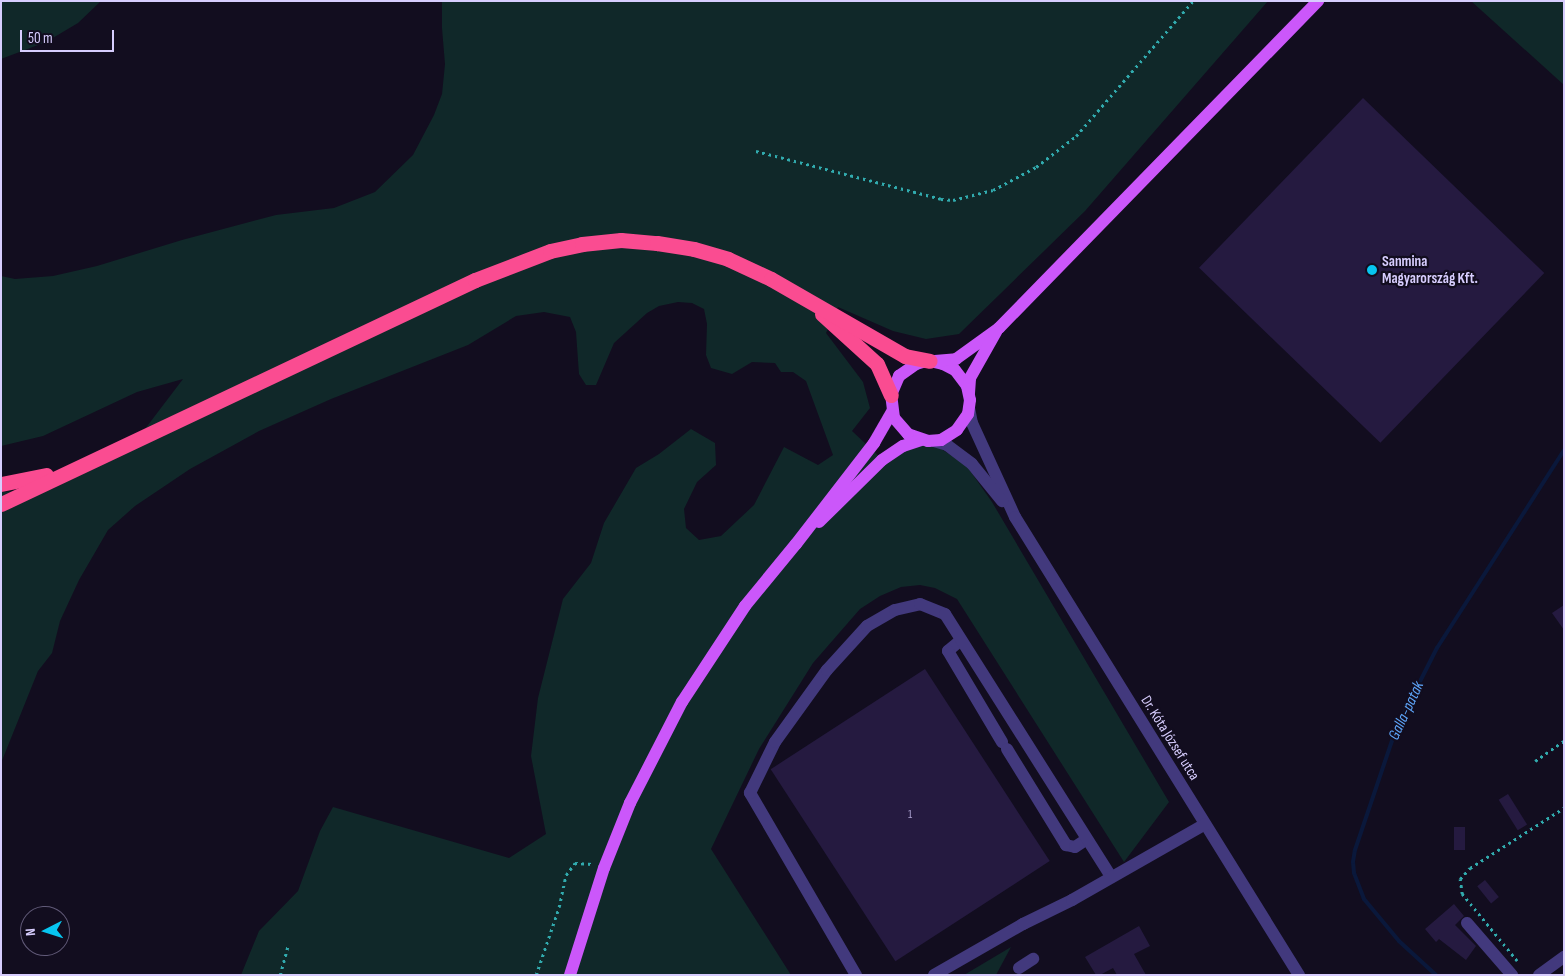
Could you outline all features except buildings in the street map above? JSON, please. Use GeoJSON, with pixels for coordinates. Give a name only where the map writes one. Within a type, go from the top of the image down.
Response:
{"type":"FeatureCollection","features":[{"type":"Feature","properties":{"kind":"highway"},"geometry":{"type":"LineString","coordinates":[[1,504],[475,280],[550,251],[582,244],[621,240],[657,243],[694,249],[737,263],[771,279],[814,306],[905,356],[930,362]]}},
{"type":"Feature","properties":{"kind":"highway"},"geometry":{"type":"LineString","coordinates":[[814,306],[877,364],[891,395]]}},
{"type":"Feature","properties":{"kind":"highway"},"geometry":{"type":"LineString","coordinates":[[1,484],[31,479],[82,465]]}},
{"type":"Feature","properties":{"kind":"main road"},"geometry":{"type":"LineString","coordinates":[[920,440],[903,430],[892,412],[891,395],[896,382],[904,371],[916,364],[956,359],[998,328],[1318,1]]}},
{"type":"Feature","properties":{"kind":"main road"},"geometry":{"type":"LineString","coordinates":[[796,544],[882,460],[903,446],[920,440],[934,441],[947,437],[957,430],[965,420],[969,408],[970,378],[998,328]]}},
{"type":"Feature","properties":{"kind":"main road"},"geometry":{"type":"LineString","coordinates":[[930,362],[943,364],[955,370],[964,380],[969,393]]}},
{"type":"Feature","properties":{"kind":"main road"},"geometry":{"type":"LineString","coordinates":[[570,975],[604,868],[630,804],[682,702],[745,606],[796,544],[874,443],[892,412]]}},
{"type":"Feature","properties":{"kind":"street"},"geometry":{"type":"LineString","coordinates":[[969,408],[972,424],[1015,517]]}},
{"type":"Feature","properties":{"kind":"street"},"geometry":{"type":"LineString","coordinates":[[934,441],[947,445],[972,464],[1015,517]]}},
{"type":"Feature","properties":{"kind":"street","name":"Dr. Kóta József utca"},"geometry":{"type":"LineString","coordinates":[[1015,517],[1299,975]]}},
{"type":"Feature","properties":{"kind":"street"},"geometry":{"type":"LineString","coordinates":[[856,975],[750,792],[775,742],[827,670],[867,626],[895,610],[920,604],[945,614],[1111,877]]}},
{"type":"Feature","properties":{"kind":"street"},"geometry":{"type":"LineString","coordinates":[[961,640],[948,651],[1050,820],[1066,845],[1075,847],[1087,839]]}},
{"type":"Feature","properties":{"kind":"street"},"geometry":{"type":"LineString","coordinates":[[1050,820],[1068,809]]}},
{"type":"Feature","properties":{"kind":"street"},"geometry":{"type":"LineString","coordinates":[[934,975],[1205,824]]}},
{"type":"Feature","properties":{"kind":"street"},"geometry":{"type":"LineString","coordinates":[[1467,923],[1512,975]]}},
{"type":"Feature","properties":{"kind":"street"},"geometry":{"type":"LineString","coordinates":[[1539,975],[1564,956]]}},
{"type":"Feature","properties":{"kind":"street"},"geometry":{"type":"LineString","coordinates":[[1019,968],[1033,959]]}},
{"type":"Feature","properties":{"kind":"path"},"geometry":{"type":"LineString","coordinates":[[756,151],[942,199],[953,200],[993,190],[1036,167],[1076,136],[1193,1]]}},
{"type":"Feature","properties":{"kind":"path"},"geometry":{"type":"LineString","coordinates":[[1535,760],[1564,741]]}},
{"type":"Feature","properties":{"kind":"path"},"geometry":{"type":"LineString","coordinates":[[1518,963],[1515,956],[1462,894],[1460,879],[1470,868],[1564,808]]}},
{"type":"Feature","properties":{"kind":"path"},"geometry":{"type":"LineString","coordinates":[[536,975],[559,907],[566,875],[575,863],[587,862],[604,868]]}},
{"type":"Feature","properties":{"kind":"path"},"geometry":{"type":"LineString","coordinates":[[280,975],[288,946]]}},
{"type":"Feature","properties":{"kind":"green space"},"geometry":{"type":"Polygon","coordinates":[[[1,1],[101,1],[78,23],[46,42],[1,59],[1,1]]]}},
{"type":"Feature","properties":{"kind":"green space"},"geometry":{"type":"Polygon","coordinates":[[[442,1],[1268,1],[1085,211],[959,334],[926,339],[893,331],[838,307],[826,333],[863,382],[870,408],[852,431],[882,459],[900,447],[935,445],[966,465],[992,502],[1169,802],[1124,862],[957,599],[935,588],[920,585],[901,587],[880,596],[860,609],[813,663],[759,749],[711,849],[791,975],[241,975],[259,931],[298,891],[320,831],[333,807],[509,858],[546,834],[531,756],[538,698],[563,599],[591,563],[604,523],[636,468],[659,454],[691,429],[715,443],[716,465],[697,482],[684,509],[686,528],[699,540],[721,536],[754,505],[784,447],[818,465],[833,455],[806,381],[793,372],[781,372],[775,363],[752,362],[732,374],[711,368],[706,355],[707,324],[704,309],[692,303],[678,302],[659,306],[647,313],[614,343],[596,385],[586,385],[579,374],[576,332],[570,317],[544,312],[516,316],[468,345],[331,399],[259,431],[190,469],[135,506],[108,530],[79,580],[60,621],[52,653],[38,671],[1,763],[1,492],[52,489],[129,450],[183,379],[137,392],[43,436],[1,446],[1,276],[15,279],[53,276],[97,266],[182,240],[276,215],[334,208],[375,192],[413,155],[434,115],[442,94],[445,64],[442,1]]]}},
{"type":"Feature","properties":{"kind":"green space"},"geometry":{"type":"Polygon","coordinates":[[[1471,1],[1564,1],[1564,85],[1471,1]]]}},
{"type":"Feature","properties":{"kind":"green space"},"geometry":{"type":"Polygon","coordinates":[[[1011,947],[996,975],[964,975],[1011,947]]]}},
{"type":"Feature","properties":{"kind":"waterway","name":"Galla-patak"},"geometry":{"type":"LineString","coordinates":[[1436,975],[1399,941],[1364,899],[1354,873],[1355,850],[1396,729],[1437,648],[1564,450]]}},
{"type":"Feature","properties":{"kind":"place","name":"Sanmina Magyarország Kft."},"geometry":{"type":"Point","coordinates":[1372,270]}}]}
